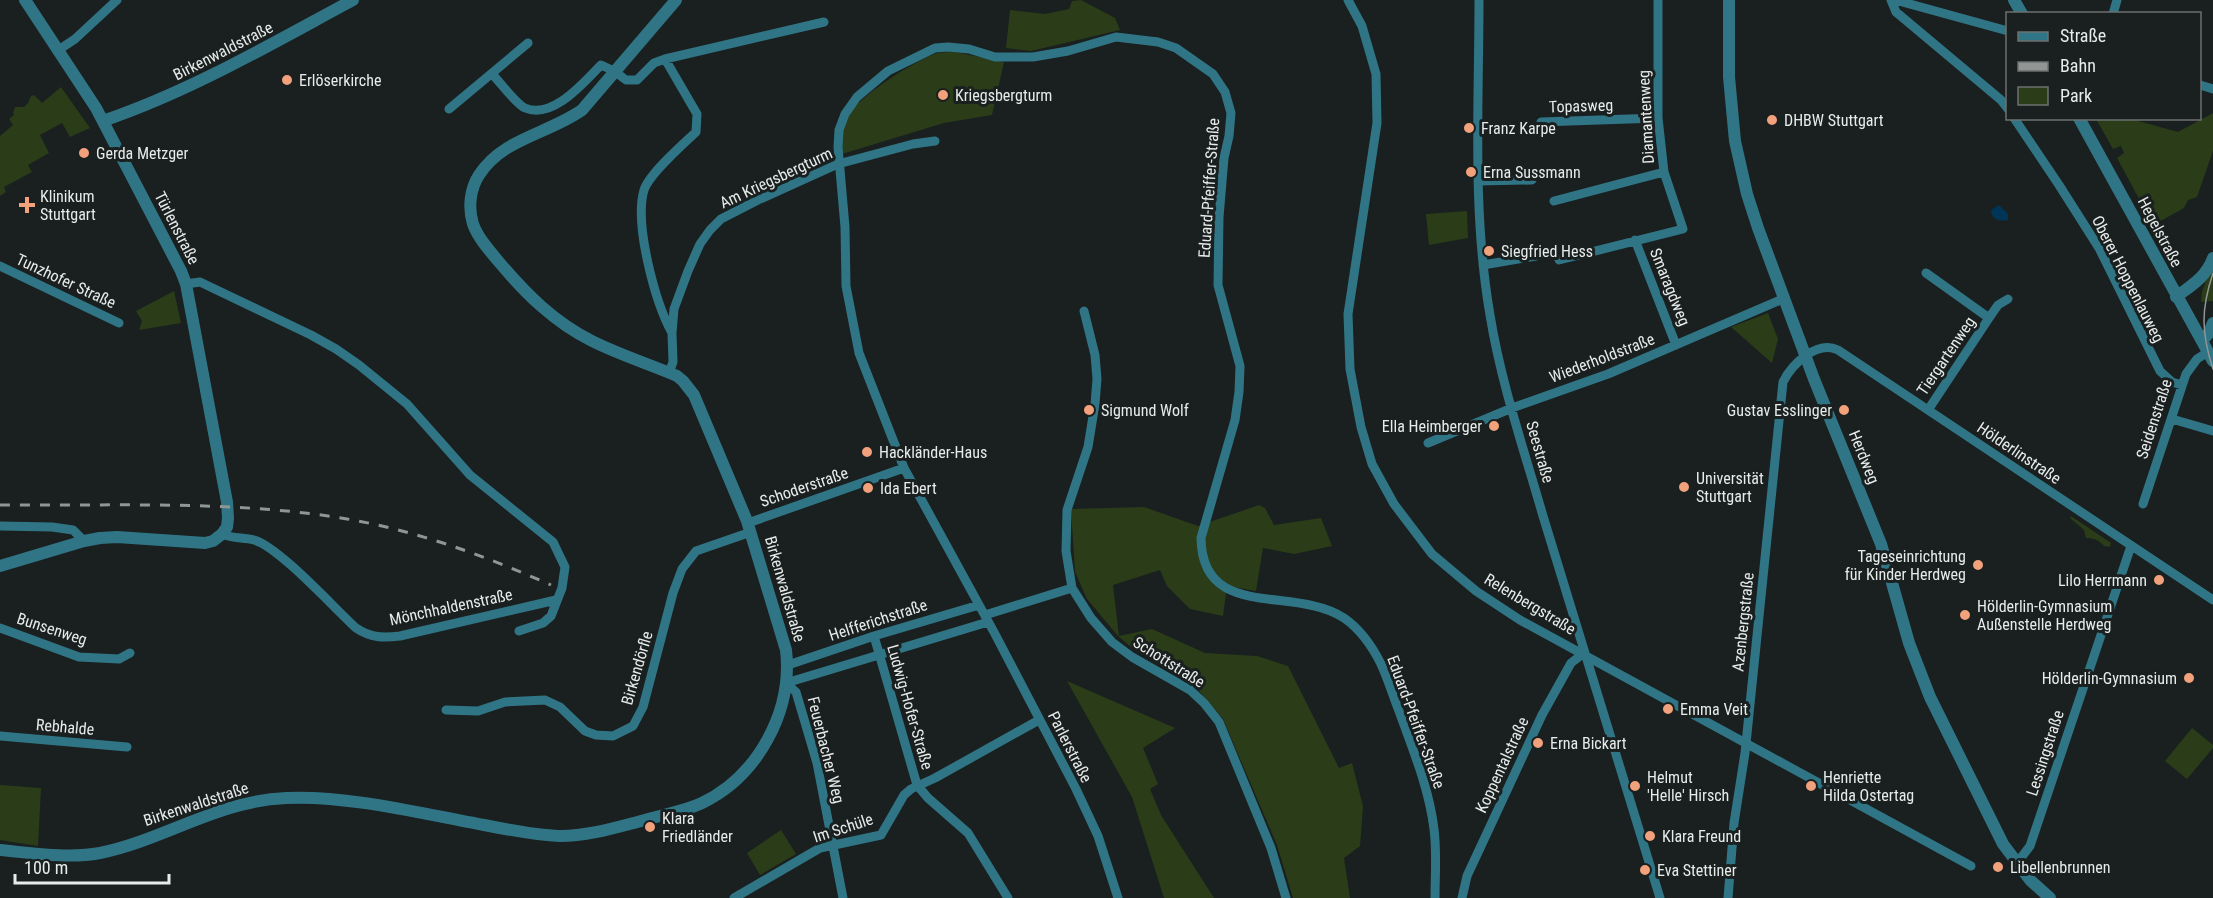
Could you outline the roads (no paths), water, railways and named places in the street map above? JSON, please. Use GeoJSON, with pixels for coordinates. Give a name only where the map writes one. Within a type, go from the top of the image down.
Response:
{"type":"FeatureCollection","features":[{"type":"Feature","properties":{"kind":"street","name":"Türlenstraße"},"geometry":{"type":"LineString","coordinates":[[25,0],[103,121],[181,271],[186,285],[227,502],[228,518],[222,534]]}},
{"type":"Feature","properties":{"kind":"street"},"geometry":{"type":"LineString","coordinates":[[57,51],[75,39],[117,0]]}},
{"type":"Feature","properties":{"kind":"street","name":"Birkenwaldstraße"},"geometry":{"type":"LineString","coordinates":[[103,121],[142,108],[212,76],[353,0]]}},
{"type":"Feature","properties":{"kind":"street","name":"Birkenwaldstraße"},"geometry":{"type":"LineString","coordinates":[[0,850],[81,855],[98,853],[117,849],[201,816],[244,803],[287,798],[339,801],[535,833],[567,836],[599,832],[700,804],[720,793],[750,765],[762,750],[778,715],[786,683],[788,665],[786,650],[749,527],[694,395],[683,381],[669,373],[592,341],[548,312],[526,293],[484,244],[473,223],[470,197],[478,176],[496,156],[519,141],[573,117],[582,110],[676,0]]}},
{"type":"Feature","properties":{"kind":"street","name":"Relenbergstraße"},"geometry":{"type":"LineString","coordinates":[[1348,0],[1362,26],[1376,74],[1377,123],[1348,314],[1350,369],[1360,427],[1372,464],[1394,504],[1432,554],[1476,591],[1512,614],[1971,866]]}},
{"type":"Feature","properties":{"kind":"street","name":"Seestraße"},"geometry":{"type":"LineString","coordinates":[[1479,0],[1478,181],[1483,265],[1490,315],[1512,408],[1584,653],[1660,898]]}},
{"type":"Feature","properties":{"kind":"street","name":"Diamantenweg"},"geometry":{"type":"LineString","coordinates":[[1658,0],[1658,118],[1664,172],[1683,229]]}},
{"type":"Feature","properties":{"kind":"street","name":"Herdweg"},"geometry":{"type":"LineString","coordinates":[[1729,0],[1729,71],[1735,141],[1747,194],[1806,357],[1881,544],[1909,642],[1930,697],[2003,844],[2030,880],[2050,898]]}},
{"type":"Feature","properties":{"kind":"street"},"geometry":{"type":"LineString","coordinates":[[2006,31],[1893,0],[1896,12],[2001,100],[2006,108]]}},
{"type":"Feature","properties":{"kind":"street"},"geometry":{"type":"LineString","coordinates":[[492,74],[524,107],[542,110],[570,96],[602,65],[626,80],[637,80],[654,63],[665,59],[824,22]]}},
{"type":"Feature","properties":{"kind":"street","name":"Eduard-Pfeiffer-Straße"},"geometry":{"type":"LineString","coordinates":[[986,619],[904,468],[859,353],[846,286],[845,227],[838,164],[839,130],[845,114],[857,97],[888,71],[935,48],[969,49],[995,57],[1033,57],[1068,51],[1116,37],[1158,42],[1176,48],[1213,74],[1225,92],[1231,113],[1219,217],[1218,285],[1240,366],[1235,420],[1201,538],[1201,554],[1213,579],[1229,591],[1321,607],[1344,618],[1364,636],[1381,664],[1428,796],[1434,831],[1435,898]]}},
{"type":"Feature","properties":{"kind":"street"},"geometry":{"type":"LineString","coordinates":[[449,109],[528,43]]}},
{"type":"Feature","properties":{"kind":"street"},"geometry":{"type":"LineString","coordinates":[[665,59],[697,114],[696,132],[662,166],[645,189],[641,217],[648,260],[662,314],[672,333]]}},
{"type":"Feature","properties":{"kind":"street","name":"Topasweg"},"geometry":{"type":"LineString","coordinates":[[1541,122],[1658,118]]}},
{"type":"Feature","properties":{"kind":"street","name":"Oberer Hoppenlauweg"},"geometry":{"type":"LineString","coordinates":[[2015,120],[2059,184],[2098,248],[2160,371],[2172,382],[2182,385]]}},
{"type":"Feature","properties":{"kind":"street","name":"Hegelstraße"},"geometry":{"type":"LineString","coordinates":[[2080,120],[2176,297],[2208,351]]}},
{"type":"Feature","properties":{"kind":"street","name":"Am Kriegsbergturm"},"geometry":{"type":"LineString","coordinates":[[669,373],[673,362],[674,309],[700,244],[721,219],[838,164],[913,144],[935,141]]}},
{"type":"Feature","properties":{"kind":"street"},"geometry":{"type":"LineString","coordinates":[[1554,201],[1664,172]]}},
{"type":"Feature","properties":{"kind":"street"},"geometry":{"type":"LineString","coordinates":[[1478,181],[1532,180]]}},
{"type":"Feature","properties":{"kind":"street","name":"Smaragdweg"},"geometry":{"type":"LineString","coordinates":[[1559,260],[1683,229]]}},
{"type":"Feature","properties":{"kind":"street","name":"Smaragdweg"},"geometry":{"type":"LineString","coordinates":[[1635,240],[1676,345]]}},
{"type":"Feature","properties":{"kind":"street"},"geometry":{"type":"LineString","coordinates":[[1483,265],[1536,256]]}},
{"type":"Feature","properties":{"kind":"street"},"geometry":{"type":"LineString","coordinates":[[2176,297],[2202,277],[2213,258]]}},
{"type":"Feature","properties":{"kind":"street","name":"Tunzhofer Straße"},"geometry":{"type":"LineString","coordinates":[[0,266],[120,323]]}},
{"type":"Feature","properties":{"kind":"street","name":"Tiergartenweg"},"geometry":{"type":"LineString","coordinates":[[1926,273],[1989,318]]}},
{"type":"Feature","properties":{"kind":"street"},"geometry":{"type":"LineString","coordinates":[[186,285],[200,282],[311,335],[343,354],[407,404],[470,475],[553,542],[565,567],[562,588],[551,616],[543,623],[519,631]]}},
{"type":"Feature","properties":{"kind":"street","name":"Wiederholdstraße"},"geometry":{"type":"LineString","coordinates":[[1428,443],[1512,408],[1608,374],[1785,298]]}},
{"type":"Feature","properties":{"kind":"street","name":"Tiergartenweg"},"geometry":{"type":"LineString","coordinates":[[1928,410],[1998,305],[2008,299]]}},
{"type":"Feature","properties":{"kind":"street","name":"Schottstraße"},"geometry":{"type":"LineString","coordinates":[[1084,311],[1095,355],[1097,379],[1088,447],[1067,510],[1066,551],[1072,588],[1091,618],[1112,642],[1132,657],[1190,690],[1219,722],[1271,848],[1286,898]]}},
{"type":"Feature","properties":{"kind":"street","name":"Seidenstraße"},"geometry":{"type":"LineString","coordinates":[[2143,504],[2182,385],[2197,359],[2208,351],[2209,333],[2213,323]]}},
{"type":"Feature","properties":{"kind":"street","name":"Hölderlinstraße"},"geometry":{"type":"LineString","coordinates":[[1806,357],[1820,347],[1835,348],[2213,600]]}},
{"type":"Feature","properties":{"kind":"street","name":"Azenbergstraße"},"geometry":{"type":"LineString","coordinates":[[1728,898],[1734,823],[1745,742],[1783,382],[1787,374],[1806,357]]}},
{"type":"Feature","properties":{"kind":"street"},"geometry":{"type":"LineString","coordinates":[[2172,418],[2213,431]]}},
{"type":"Feature","properties":{"kind":"street","name":"Schoderstraße"},"geometry":{"type":"LineString","coordinates":[[749,527],[904,468]]}},
{"type":"Feature","properties":{"kind":"street"},"geometry":{"type":"LineString","coordinates":[[0,526],[52,527],[73,530],[84,541]]}},
{"type":"Feature","properties":{"kind":"street","name":"Birkendörfle"},"geometry":{"type":"LineString","coordinates":[[446,710],[478,711],[505,702],[545,700],[560,707],[585,731],[596,735],[613,736],[633,726],[643,707],[673,593],[682,569],[696,550],[749,527]]}},
{"type":"Feature","properties":{"kind":"street","name":"Mönchhaldenstraße"},"geometry":{"type":"LineString","coordinates":[[0,566],[84,541],[117,537],[205,543],[213,542],[222,534],[232,538],[255,540],[275,551],[356,628],[372,637],[383,638],[556,600]]}},
{"type":"Feature","properties":{"kind":"street","name":"Lessingstraße"},"geometry":{"type":"LineString","coordinates":[[2017,863],[2030,846],[2131,546]]}},
{"type":"Feature","properties":{"kind":"street","name":"Helfferichstraße"},"geometry":{"type":"LineString","coordinates":[[786,683],[986,619],[1072,588]]}},
{"type":"Feature","properties":{"kind":"street","name":"Helfferichstraße"},"geometry":{"type":"LineString","coordinates":[[788,665],[874,636],[979,605]]}},
{"type":"Feature","properties":{"kind":"street","name":"Parlerstraße"},"geometry":{"type":"LineString","coordinates":[[986,619],[1098,836],[1118,898]]}},
{"type":"Feature","properties":{"kind":"street","name":"Bunsenweg"},"geometry":{"type":"LineString","coordinates":[[0,628],[79,657],[119,659],[130,653]]}},
{"type":"Feature","properties":{"kind":"street","name":"Ludwig-Hofer-Straße"},"geometry":{"type":"LineString","coordinates":[[874,636],[917,785],[928,798],[968,833],[1008,898]]}},
{"type":"Feature","properties":{"kind":"street","name":"Koppentalstraße"},"geometry":{"type":"LineString","coordinates":[[1462,898],[1467,876],[1542,715],[1570,663],[1584,653]]}},
{"type":"Feature","properties":{"kind":"street","name":"Feuerbacher Weg"},"geometry":{"type":"LineString","coordinates":[[786,683],[796,692],[817,763],[843,898]]}},
{"type":"Feature","properties":{"kind":"street","name":"Im Schüle"},"geometry":{"type":"LineString","coordinates":[[734,898],[820,848],[881,835],[904,795],[917,785],[935,778],[1039,720]]}},
{"type":"Feature","properties":{"kind":"street","name":"Rebhalde"},"geometry":{"type":"LineString","coordinates":[[0,736],[127,747]]}},
{"type":"Feature","properties":{"kind":"water"},"geometry":{"type":"Polygon","coordinates":[[[1999,205],[2008,214],[2008,220],[2002,221],[1992,216],[1991,210],[1999,205]]]}},
{"type":"Feature","properties":{"kind":"tram line"},"geometry":{"type":"LineString","coordinates":[[2213,273],[2206,298],[2204,321],[2206,343],[2213,369]]}},
{"type":"Feature","properties":{"kind":"railway"},"geometry":{"type":"LineString","coordinates":[[0,505],[218,506],[347,519],[400,530],[451,546],[551,585]]}},
{"type":"Feature","properties":{"kind":"place","name":"Erlöserkirche"},"geometry":{"type":"Point","coordinates":[287,80]}},
{"type":"Feature","properties":{"kind":"place","name":"Kriegsbergturm"},"geometry":{"type":"Point","coordinates":[943,95]}},
{"type":"Feature","properties":{"kind":"place","name":"DHBW Stuttgart"},"geometry":{"type":"Point","coordinates":[1772,120]}},
{"type":"Feature","properties":{"kind":"place","name":"Franz Karpe"},"geometry":{"type":"Point","coordinates":[1469,128]}},
{"type":"Feature","properties":{"kind":"place","name":"Gerda Metzger"},"geometry":{"type":"Point","coordinates":[84,153]}},
{"type":"Feature","properties":{"kind":"place","name":"Erna Sussmann"},"geometry":{"type":"Point","coordinates":[1471,172]}},
{"type":"Feature","properties":{"kind":"place","name":"Klinikum Stuttgart"},"geometry":{"type":"Point","coordinates":[27,205]}},
{"type":"Feature","properties":{"kind":"place","name":"Siegfried Hess"},"geometry":{"type":"Point","coordinates":[1489,251]}},
{"type":"Feature","properties":{"kind":"place","name":"Sigmund Wolf"},"geometry":{"type":"Point","coordinates":[1089,410]}},
{"type":"Feature","properties":{"kind":"place","name":"Gustav Esslinger"},"geometry":{"type":"Point","coordinates":[1844,410]}},
{"type":"Feature","properties":{"kind":"place","name":"Ella Heimberger"},"geometry":{"type":"Point","coordinates":[1494,426]}},
{"type":"Feature","properties":{"kind":"place","name":"Hackländer-Haus"},"geometry":{"type":"Point","coordinates":[867,452]}},
{"type":"Feature","properties":{"kind":"place","name":"Universität Stuttgart"},"geometry":{"type":"Point","coordinates":[1684,487]}},
{"type":"Feature","properties":{"kind":"place","name":"Ida Ebert"},"geometry":{"type":"Point","coordinates":[868,488]}},
{"type":"Feature","properties":{"kind":"place","name":"Tageseinrichtung für Kinder Herdweg"},"geometry":{"type":"Point","coordinates":[1978,565]}},
{"type":"Feature","properties":{"kind":"place","name":"Lilo Herrmann"},"geometry":{"type":"Point","coordinates":[2159,580]}},
{"type":"Feature","properties":{"kind":"place","name":"Hölderlin-Gymnasium Außenstelle Herdweg"},"geometry":{"type":"Point","coordinates":[1965,615]}},
{"type":"Feature","properties":{"kind":"place","name":"Hölderlin-Gymnasium"},"geometry":{"type":"Point","coordinates":[2189,678]}},
{"type":"Feature","properties":{"kind":"place","name":"Emma Veit"},"geometry":{"type":"Point","coordinates":[1668,709]}},
{"type":"Feature","properties":{"kind":"place","name":"Erna Bickart"},"geometry":{"type":"Point","coordinates":[1538,743]}},
{"type":"Feature","properties":{"kind":"place","name":"Helmut 'Helle' Hirsch"},"geometry":{"type":"Point","coordinates":[1635,786]}},
{"type":"Feature","properties":{"kind":"place","name":"Henriette Hilda Ostertag"},"geometry":{"type":"Point","coordinates":[1811,786]}},
{"type":"Feature","properties":{"kind":"place","name":"Klara Friedländer"},"geometry":{"type":"Point","coordinates":[650,827]}},
{"type":"Feature","properties":{"kind":"place","name":"Klara Freund"},"geometry":{"type":"Point","coordinates":[1650,836]}},
{"type":"Feature","properties":{"kind":"place","name":"Libellenbrunnen"},"geometry":{"type":"Point","coordinates":[1998,867]}},
{"type":"Feature","properties":{"kind":"place","name":"Eva Stettiner"},"geometry":{"type":"Point","coordinates":[1645,870]}}]}
